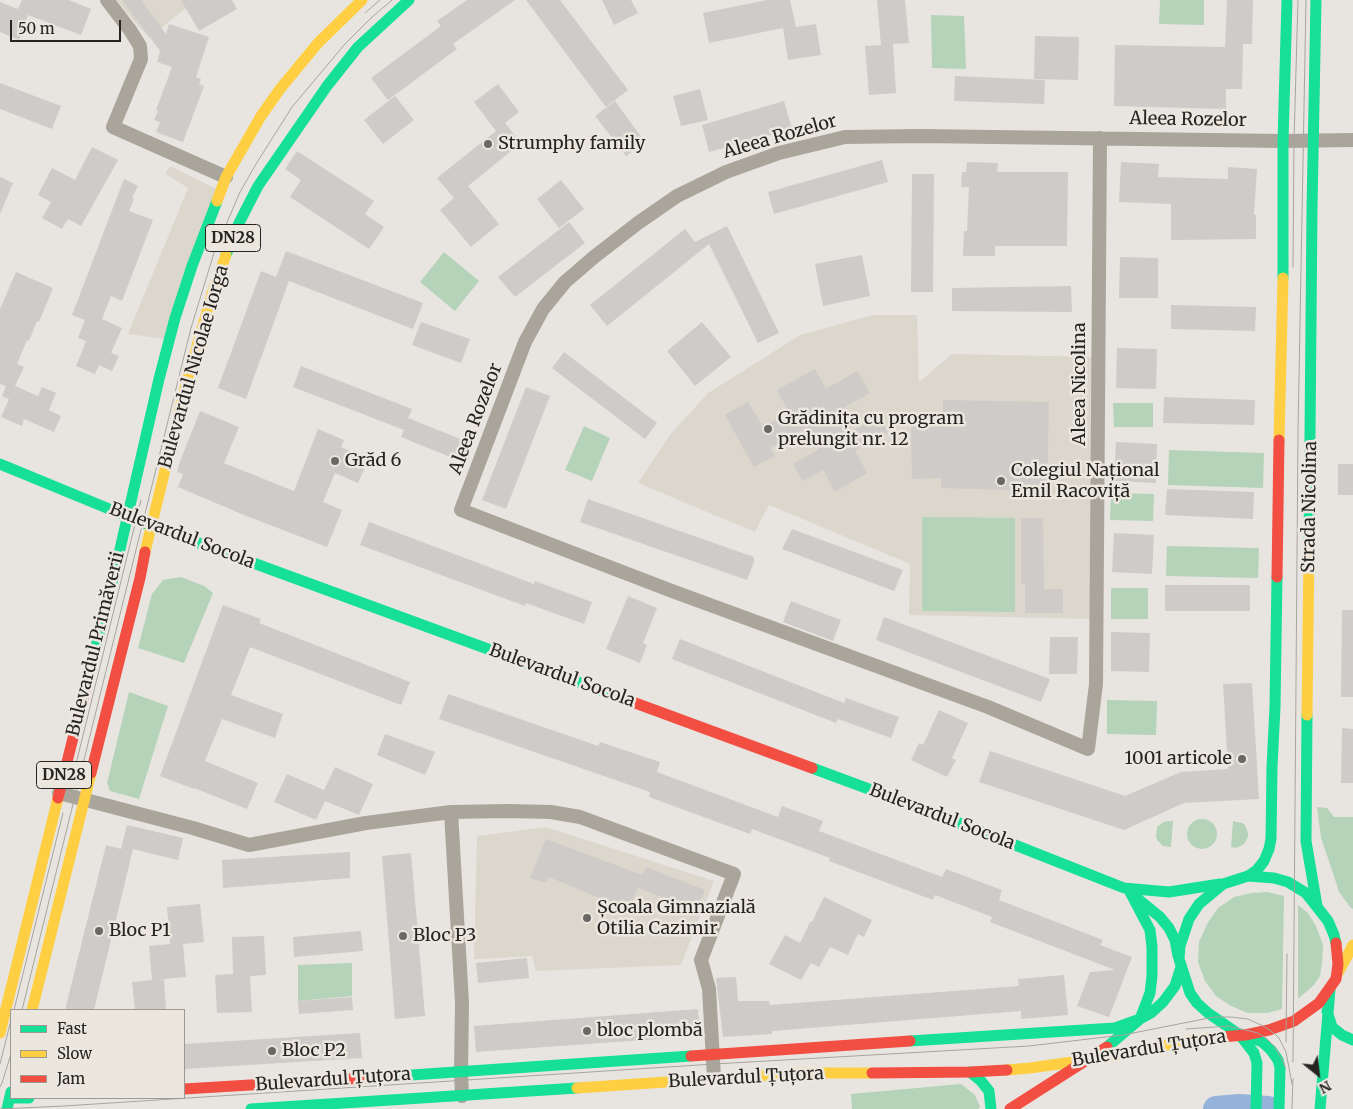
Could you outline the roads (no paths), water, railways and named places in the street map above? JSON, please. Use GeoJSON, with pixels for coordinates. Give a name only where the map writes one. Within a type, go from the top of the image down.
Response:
{"type":"FeatureCollection","features":[{"type":"Feature","properties":{"kind":"main road","name":"Bulevardul Nicolae Iorga"},"geometry":{"type":"LineString","coordinates":[[127,516],[174,318],[226,178],[260,116],[280,89],[318,43],[362,0]]}},
{"type":"Feature","properties":{"kind":"main road","name":"Bulevardul Nicolae Iorga"},"geometry":{"type":"LineString","coordinates":[[151,525],[198,340],[212,294],[239,223],[258,186],[327,86],[358,47],[409,0]]}},
{"type":"Feature","properties":{"kind":"main road","name":"Strada Nicolina"},"geometry":{"type":"LineString","coordinates":[[1248,876],[1257,870],[1264,861],[1270,839],[1275,707],[1283,141],[1287,0]]}},
{"type":"Feature","properties":{"kind":"main road","name":"Strada Nicolina"},"geometry":{"type":"LineString","coordinates":[[1316,0],[1312,208],[1306,841],[1317,906]]}},
{"type":"Feature","properties":{"kind":"main road","name":"Bulevardul Socola"},"geometry":{"type":"LineString","coordinates":[[0,464],[127,516],[939,815],[1127,890],[1160,917],[1170,928],[1175,940],[1180,963]]}},
{"type":"Feature","properties":{"kind":"main road","name":"Bulevardul Primăverii"},"geometry":{"type":"LineString","coordinates":[[0,1033],[127,516]]}},
{"type":"Feature","properties":{"kind":"main road","name":"Bulevardul Primăverii"},"geometry":{"type":"LineString","coordinates":[[32,1009],[116,666],[140,578],[151,525]]}},
{"type":"Feature","properties":{"kind":"main road"},"geometry":{"type":"LineString","coordinates":[[1010,1109],[1114,1042],[1140,1019],[1151,1013],[1175,986],[1180,963],[1180,946],[1189,919],[1199,904],[1223,884],[1248,876],[1274,878],[1288,882],[1306,893],[1328,921],[1334,934],[1338,964],[1327,1011],[1320,1109]]}},
{"type":"Feature","properties":{"kind":"main road","name":"Bulevardul Socola"},"geometry":{"type":"LineString","coordinates":[[1127,890],[1169,892],[1223,884]]}},
{"type":"Feature","properties":{"kind":"main road"},"geometry":{"type":"LineString","coordinates":[[1127,890],[1150,930],[1152,947],[1150,993],[1140,1019]]}},
{"type":"Feature","properties":{"kind":"main road"},"geometry":{"type":"LineString","coordinates":[[1242,1035],[1270,1030],[1294,1021],[1318,1003],[1333,984],[1353,945]]}},
{"type":"Feature","properties":{"kind":"main road"},"geometry":{"type":"LineString","coordinates":[[1180,963],[1190,993],[1197,1003],[1208,1013],[1242,1035],[1262,1042],[1278,1060],[1280,1068],[1279,1109]]}},
{"type":"Feature","properties":{"kind":"main road"},"geometry":{"type":"LineString","coordinates":[[1327,1011],[1332,1027],[1342,1035],[1353,1040]]}},
{"type":"Feature","properties":{"kind":"main road","name":"Bulevardul Țuțora"},"geometry":{"type":"LineString","coordinates":[[185,1090],[1115,1028],[1140,1019]]}},
{"type":"Feature","properties":{"kind":"main road"},"geometry":{"type":"LineString","coordinates":[[1242,1035],[1257,1063],[1256,1109]]}},
{"type":"Feature","properties":{"kind":"main road","name":"Bulevardul Țuțora"},"geometry":{"type":"LineString","coordinates":[[251,1109],[714,1078],[811,1074],[970,1072],[1030,1068],[1087,1060],[1188,1041],[1242,1035]]}},
{"type":"Feature","properties":{"kind":"main road"},"geometry":{"type":"LineString","coordinates":[[970,1072],[989,1091],[992,1109]]}},
{"type":"Feature","properties":{"kind":"street"},"geometry":{"type":"LineString","coordinates":[[107,0],[140,46],[140,59],[113,127],[226,178]]}},
{"type":"Feature","properties":{"kind":"street","name":"Aleea Rozelor"},"geometry":{"type":"LineString","coordinates":[[1088,749],[988,707],[672,591],[461,510],[525,342],[543,309],[565,282],[638,223],[677,196],[726,172],[779,153],[845,137],[1353,140]]}},
{"type":"Feature","properties":{"kind":"street","name":"Aleea Nicolina"},"geometry":{"type":"LineString","coordinates":[[1088,749],[1096,684],[1100,138]]}},
{"type":"Feature","properties":{"kind":"street"},"geometry":{"type":"LineString","coordinates":[[59,793],[193,828],[249,845],[366,823],[451,812],[551,812],[580,817],[734,874],[701,960],[709,989],[714,1078]]}},
{"type":"Feature","properties":{"kind":"street"},"geometry":{"type":"LineString","coordinates":[[451,812],[462,1004],[462,1096]]}},
{"type":"Feature","properties":{"kind":"waterway"},"geometry":{"type":"LineString","coordinates":[[1216,1109],[1239,1107],[1268,1109]]}},
{"type":"Feature","properties":{"kind":"tram line"},"geometry":{"type":"LineString","coordinates":[[365,13],[380,0]]}},
{"type":"Feature","properties":{"kind":"tram line"},"geometry":{"type":"LineString","coordinates":[[22,1009],[191,328],[214,253],[240,192],[292,107],[345,44],[392,0]]}},
{"type":"Feature","properties":{"kind":"tram line"},"geometry":{"type":"LineString","coordinates":[[1293,267],[1298,0]]}},
{"type":"Feature","properties":{"kind":"tram line"},"geometry":{"type":"LineString","coordinates":[[1293,1062],[1298,431],[1306,0]]}},
{"type":"Feature","properties":{"kind":"tram line"},"geometry":{"type":"LineString","coordinates":[[74,772],[141,500]]}},
{"type":"Feature","properties":{"kind":"tram line"},"geometry":{"type":"LineString","coordinates":[[14,1009],[63,813]]}},
{"type":"Feature","properties":{"kind":"tram line"},"geometry":{"type":"LineString","coordinates":[[1286,1042],[1287,954]]}},
{"type":"Feature","properties":{"kind":"tram line"},"geometry":{"type":"LineString","coordinates":[[185,1098],[1029,1046],[1123,1035],[1214,1017],[1248,1019],[1274,1033],[1279,1038],[1286,1052],[1292,1084]]}},
{"type":"Feature","properties":{"kind":"tram line"},"geometry":{"type":"LineString","coordinates":[[0,1064],[10,1024]]}},
{"type":"Feature","properties":{"kind":"tram line"},"geometry":{"type":"LineString","coordinates":[[1186,1029],[1228,1026],[1258,1033],[1274,1046],[1285,1067]]}},
{"type":"Feature","properties":{"kind":"tram line"},"geometry":{"type":"LineString","coordinates":[[0,1087],[10,1057]]}},
{"type":"Feature","properties":{"kind":"tram line"},"geometry":{"type":"LineString","coordinates":[[1292,1109],[1293,1079]]}},
{"type":"Feature","properties":{"kind":"tram line"},"geometry":{"type":"LineString","coordinates":[[0,1109],[172,1099]]}},
{"type":"Feature","properties":{"kind":"place","name":"Strumphy family"},"geometry":{"type":"Point","coordinates":[488,144]}},
{"type":"Feature","properties":{"kind":"place","name":"Grădinița cu program prelungit nr. 12"},"geometry":{"type":"Point","coordinates":[768,429]}},
{"type":"Feature","properties":{"kind":"place","name":"Grăd 6"},"geometry":{"type":"Point","coordinates":[335,461]}},
{"type":"Feature","properties":{"kind":"place","name":"Colegiul Național Emil Racoviță"},"geometry":{"type":"Point","coordinates":[1001,481]}},
{"type":"Feature","properties":{"kind":"place","name":"1001 articole"},"geometry":{"type":"Point","coordinates":[1242,759]}},
{"type":"Feature","properties":{"kind":"place","name":"Școala Gimnazială Otilia Cazimir"},"geometry":{"type":"Point","coordinates":[587,918]}},
{"type":"Feature","properties":{"kind":"place","name":"Bloc P1"},"geometry":{"type":"Point","coordinates":[99,931]}},
{"type":"Feature","properties":{"kind":"place","name":"Bloc P3"},"geometry":{"type":"Point","coordinates":[403,936]}},
{"type":"Feature","properties":{"kind":"place","name":"bloc plombă"},"geometry":{"type":"Point","coordinates":[587,1031]}},
{"type":"Feature","properties":{"kind":"place","name":"Bloc P2"},"geometry":{"type":"Point","coordinates":[272,1051]}}]}
